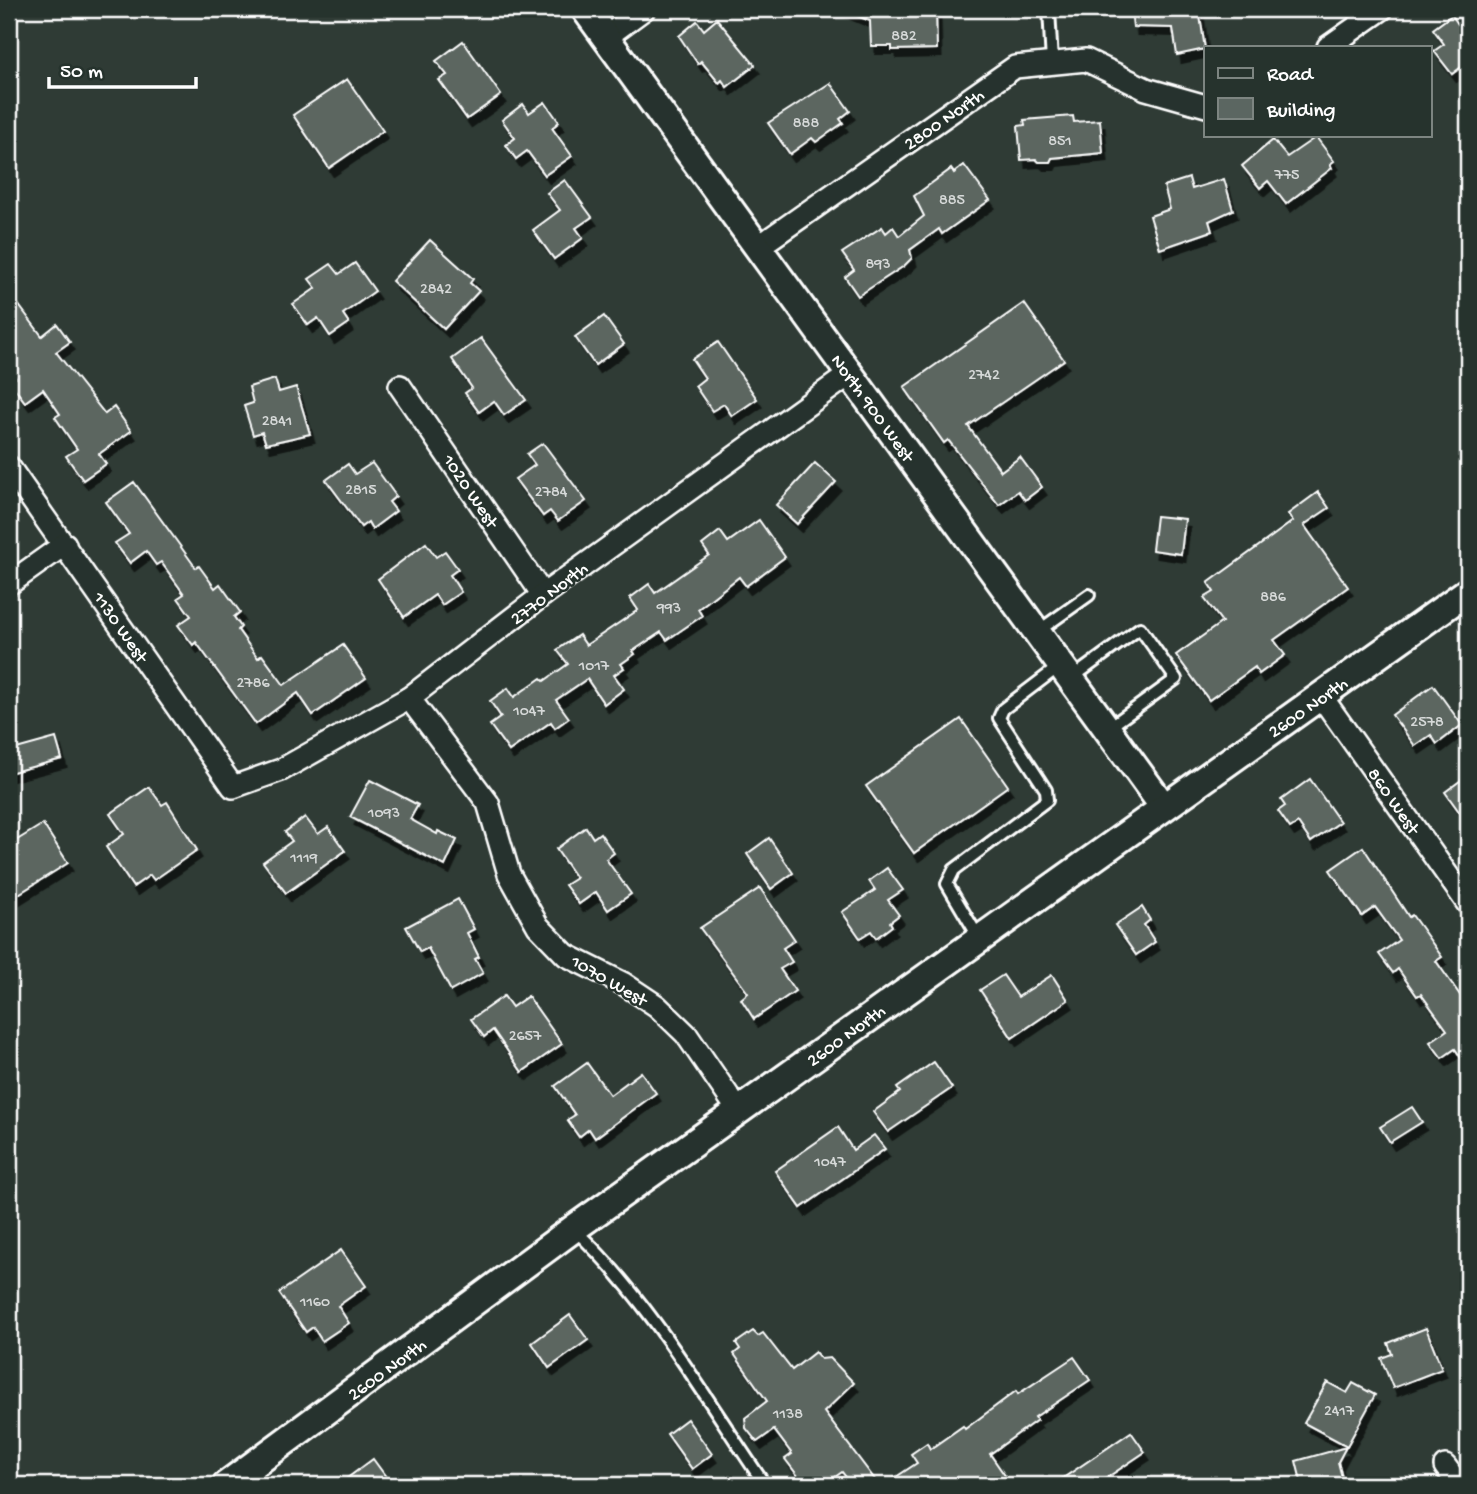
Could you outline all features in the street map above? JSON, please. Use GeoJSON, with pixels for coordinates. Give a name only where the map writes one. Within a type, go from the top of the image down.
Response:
{"type":"FeatureCollection","features":[{"type":"Feature","properties":{"kind":"street","name":"North 900 West"},"geometry":{"type":"LineString","coordinates":[[585,9],[1163,806]]}},
{"type":"Feature","properties":{"kind":"street"},"geometry":{"type":"LineString","coordinates":[[606,37],[644,9]]}},
{"type":"Feature","properties":{"kind":"street"},"geometry":{"type":"LineString","coordinates":[[1329,46],[1382,9]]}},
{"type":"Feature","properties":{"kind":"street","name":"2800 North"},"geometry":{"type":"LineString","coordinates":[[758,247],[1015,67],[1086,60],[1146,89],[1204,105]]}},
{"type":"Feature","properties":{"kind":"street","name":"2770 North"},"geometry":{"type":"LineString","coordinates":[[233,787],[281,770],[409,698],[543,595],[850,374]]}},
{"type":"Feature","properties":{"kind":"street","name":"1020 West"},"geometry":{"type":"LineString","coordinates":[[400,386],[543,595]]}},
{"type":"Feature","properties":{"kind":"street","name":"1130 West"},"geometry":{"type":"LineString","coordinates":[[9,467],[233,787]]}},
{"type":"Feature","properties":{"kind":"street"},"geometry":{"type":"LineString","coordinates":[[9,584],[65,544]]}},
{"type":"Feature","properties":{"kind":"street","name":"2600 North"},"geometry":{"type":"LineString","coordinates":[[226,1485],[573,1229],[1468,591]]}},
{"type":"Feature","properties":{"kind":"street","name":"860 West"},"geometry":{"type":"LineString","coordinates":[[1321,696],[1468,904]]}},
{"type":"Feature","properties":{"kind":"street","name":"1070 West"},"geometry":{"type":"LineString","coordinates":[[409,698],[488,803],[509,874],[538,926],[566,955],[624,984],[657,1006],[686,1034],[738,1111]]}},
{"type":"Feature","properties":{"kind":"street"},"geometry":{"type":"LineString","coordinates":[[1445,1466],[1459,1485]]}},
{"type":"Feature","properties":{"kind":"lane"},"geometry":{"type":"LineString","coordinates":[[1049,9],[1052,63]]}},
{"type":"Feature","properties":{"kind":"lane"},"geometry":{"type":"LineString","coordinates":[[1037,632],[1089,596]]}},
{"type":"Feature","properties":{"kind":"lane"},"geometry":{"type":"LineString","coordinates":[[979,938],[947,884],[954,870],[1047,800],[1046,790],[999,718],[1003,709],[1140,628],[1176,679],[1107,729]]}},
{"type":"Feature","properties":{"kind":"lane"},"geometry":{"type":"LineString","coordinates":[[573,1229],[610,1263],[708,1397],[765,1485]]}},
{"type":"Feature","properties":{"kind":"building"},"geometry":{"type":"Polygon","coordinates":[[[841,9],[936,9],[937,49],[892,50],[892,46],[871,46],[870,21],[841,9]]]}},
{"type":"Feature","properties":{"kind":"building"},"geometry":{"type":"Polygon","coordinates":[[[1131,9],[1199,9],[1204,49],[1177,55],[1173,28],[1133,27],[1131,9]]]}},
{"type":"Feature","properties":{"kind":"building"},"geometry":{"type":"Polygon","coordinates":[[[1452,15],[1458,24],[1468,17],[1468,62],[1452,74],[1434,51],[1444,44],[1433,29],[1452,15]]]}},
{"type":"Feature","properties":{"kind":"building"},"geometry":{"type":"Polygon","coordinates":[[[717,19],[755,65],[727,87],[722,80],[719,83],[701,61],[698,64],[679,36],[697,21],[704,30],[717,19]]]}},
{"type":"Feature","properties":{"kind":"building"},"geometry":{"type":"Polygon","coordinates":[[[463,41],[501,95],[467,119],[439,80],[447,75],[436,61],[463,41]]]}},
{"type":"Feature","properties":{"kind":"building"},"geometry":{"type":"Polygon","coordinates":[[[347,79],[383,131],[329,168],[293,115],[347,79]]]}},
{"type":"Feature","properties":{"kind":"building"},"geometry":{"type":"Polygon","coordinates":[[[830,83],[850,111],[840,119],[843,123],[816,142],[812,138],[790,154],[768,123],[830,83]]]}},
{"type":"Feature","properties":{"kind":"building"},"geometry":{"type":"Polygon","coordinates":[[[545,102],[559,122],[552,128],[572,156],[545,175],[527,151],[516,159],[506,145],[515,138],[502,120],[523,104],[529,113],[545,102]]]}},
{"type":"Feature","properties":{"kind":"building"},"geometry":{"type":"Polygon","coordinates":[[[1073,116],[1074,122],[1100,120],[1103,153],[1052,158],[1050,162],[1021,160],[1018,126],[1025,125],[1024,120],[1073,116]]]}},
{"type":"Feature","properties":{"kind":"building"},"geometry":{"type":"Polygon","coordinates":[[[1316,137],[1334,161],[1330,164],[1332,168],[1286,204],[1268,181],[1260,188],[1242,166],[1273,140],[1287,157],[1316,137]]]}},
{"type":"Feature","properties":{"kind":"building"},"geometry":{"type":"Polygon","coordinates":[[[964,165],[990,200],[942,234],[939,229],[910,250],[912,258],[904,266],[858,296],[845,277],[854,270],[842,253],[882,227],[886,233],[893,227],[899,236],[924,216],[914,196],[951,169],[954,173],[964,165]]]}},
{"type":"Feature","properties":{"kind":"building"},"geometry":{"type":"Polygon","coordinates":[[[1189,178],[1192,189],[1224,179],[1233,210],[1209,221],[1212,231],[1160,249],[1150,216],[1170,209],[1164,186],[1189,178]]]}},
{"type":"Feature","properties":{"kind":"building"},"geometry":{"type":"Polygon","coordinates":[[[565,180],[592,217],[576,228],[583,238],[554,259],[533,230],[560,210],[547,193],[565,180]]]}},
{"type":"Feature","properties":{"kind":"building"},"geometry":{"type":"Polygon","coordinates":[[[430,240],[473,279],[470,283],[479,291],[444,329],[392,281],[430,240]]]}},
{"type":"Feature","properties":{"kind":"building"},"geometry":{"type":"Polygon","coordinates":[[[355,263],[375,291],[343,314],[349,323],[330,336],[318,318],[308,325],[293,304],[316,288],[309,279],[331,264],[339,274],[355,263]]]}},
{"type":"Feature","properties":{"kind":"building"},"geometry":{"type":"Polygon","coordinates":[[[9,292],[42,336],[57,324],[70,342],[56,352],[105,414],[114,407],[131,431],[99,454],[106,464],[83,480],[66,456],[77,449],[55,417],[60,414],[43,389],[25,402],[10,382],[16,378],[9,368],[9,292]]]}},
{"type":"Feature","properties":{"kind":"building"},"geometry":{"type":"Polygon","coordinates":[[[1024,303],[1064,360],[968,426],[1001,471],[1020,457],[1042,487],[1025,500],[1018,491],[999,505],[948,440],[944,443],[904,387],[1024,303]]]}},
{"type":"Feature","properties":{"kind":"building"},"geometry":{"type":"Polygon","coordinates":[[[604,316],[624,344],[595,365],[575,337],[604,316]]]}},
{"type":"Feature","properties":{"kind":"building"},"geometry":{"type":"Polygon","coordinates":[[[481,338],[526,400],[504,415],[494,401],[479,412],[465,393],[472,388],[452,359],[481,338]]]}},
{"type":"Feature","properties":{"kind":"building"},"geometry":{"type":"Polygon","coordinates":[[[718,342],[757,399],[732,416],[724,404],[712,411],[695,386],[705,378],[692,359],[718,342]]]}},
{"type":"Feature","properties":{"kind":"building"},"geometry":{"type":"Polygon","coordinates":[[[275,379],[279,392],[296,387],[310,434],[266,444],[262,432],[253,435],[244,406],[253,403],[249,387],[275,379]]]}},
{"type":"Feature","properties":{"kind":"building"},"geometry":{"type":"Polygon","coordinates":[[[543,443],[586,501],[558,521],[550,511],[543,516],[515,479],[535,465],[527,454],[543,443]]]}},
{"type":"Feature","properties":{"kind":"building"},"geometry":{"type":"Polygon","coordinates":[[[372,463],[396,496],[389,502],[396,511],[372,529],[368,522],[361,527],[326,480],[348,464],[355,474],[372,463]]]}},
{"type":"Feature","properties":{"kind":"building"},"geometry":{"type":"Polygon","coordinates":[[[815,463],[836,482],[797,524],[776,505],[815,463]]]}},
{"type":"Feature","properties":{"kind":"building"},"geometry":{"type":"Polygon","coordinates":[[[134,482],[196,568],[199,566],[215,588],[220,584],[240,612],[234,617],[241,627],[238,630],[258,658],[262,655],[284,685],[343,645],[366,678],[313,715],[298,693],[256,724],[196,642],[193,645],[178,625],[191,616],[178,598],[184,594],[161,562],[156,565],[146,551],[130,563],[115,543],[129,534],[106,502],[134,482]]]}},
{"type":"Feature","properties":{"kind":"building"},"geometry":{"type":"Polygon","coordinates":[[[1318,492],[1329,508],[1304,525],[1348,587],[1274,640],[1285,655],[1259,674],[1255,667],[1209,700],[1176,655],[1222,622],[1204,598],[1214,592],[1208,583],[1293,521],[1288,514],[1318,492]]]}},
{"type":"Feature","properties":{"kind":"building"},"geometry":{"type":"Polygon","coordinates":[[[1156,516],[1185,519],[1181,554],[1152,550],[1156,516]]]}},
{"type":"Feature","properties":{"kind":"building"},"geometry":{"type":"Polygon","coordinates":[[[759,520],[785,557],[746,586],[739,577],[698,609],[702,616],[667,640],[661,632],[633,651],[635,654],[621,664],[624,668],[614,675],[624,689],[604,704],[587,679],[556,700],[569,718],[555,728],[551,722],[509,751],[490,725],[501,717],[490,701],[508,688],[514,697],[541,678],[544,681],[568,664],[557,650],[579,635],[586,645],[638,610],[630,598],[649,584],[655,593],[709,555],[702,545],[720,531],[728,542],[759,520]]]}},
{"type":"Feature","properties":{"kind":"building"},"geometry":{"type":"Polygon","coordinates":[[[426,543],[436,557],[445,551],[458,569],[450,575],[461,592],[442,605],[435,595],[404,617],[378,579],[426,543]]]}},
{"type":"Feature","properties":{"kind":"building"},"geometry":{"type":"Polygon","coordinates":[[[1433,685],[1462,725],[1437,744],[1431,735],[1415,746],[1392,715],[1433,685]]]}},
{"type":"Feature","properties":{"kind":"building"},"geometry":{"type":"Polygon","coordinates":[[[961,719],[1008,786],[914,853],[866,786],[961,719]]]}},
{"type":"Feature","properties":{"kind":"building"},"geometry":{"type":"Polygon","coordinates":[[[56,738],[62,759],[9,773],[9,751],[56,738]]]}},
{"type":"Feature","properties":{"kind":"building"},"geometry":{"type":"Polygon","coordinates":[[[1468,775],[1468,824],[1445,792],[1468,775]]]}},
{"type":"Feature","properties":{"kind":"building"},"geometry":{"type":"Polygon","coordinates":[[[1310,779],[1340,822],[1311,842],[1298,823],[1290,828],[1278,811],[1285,806],[1281,800],[1310,779]]]}},
{"type":"Feature","properties":{"kind":"building"},"geometry":{"type":"Polygon","coordinates":[[[370,780],[418,805],[410,819],[437,834],[438,831],[457,840],[445,866],[350,817],[370,780]]]}},
{"type":"Feature","properties":{"kind":"building"},"geometry":{"type":"Polygon","coordinates":[[[149,787],[162,805],[167,802],[197,850],[154,880],[150,875],[133,887],[106,847],[124,834],[110,814],[149,787]]]}},
{"type":"Feature","properties":{"kind":"building"},"geometry":{"type":"Polygon","coordinates":[[[305,817],[318,834],[328,827],[345,851],[286,893],[263,862],[292,841],[285,832],[305,817]]]}},
{"type":"Feature","properties":{"kind":"building"},"geometry":{"type":"Polygon","coordinates":[[[43,824],[68,863],[9,900],[9,845],[43,824]]]}},
{"type":"Feature","properties":{"kind":"building"},"geometry":{"type":"Polygon","coordinates":[[[586,827],[593,838],[600,833],[614,853],[606,859],[631,894],[608,910],[596,892],[579,904],[565,885],[576,878],[556,849],[586,827]]]}},
{"type":"Feature","properties":{"kind":"building"},"geometry":{"type":"Polygon","coordinates":[[[769,838],[793,873],[771,889],[747,854],[769,838]]]}},
{"type":"Feature","properties":{"kind":"building"},"geometry":{"type":"Polygon","coordinates":[[[1363,847],[1409,917],[1412,915],[1442,957],[1436,961],[1460,995],[1468,989],[1468,1068],[1455,1049],[1442,1058],[1430,1042],[1447,1030],[1421,994],[1417,996],[1398,969],[1393,973],[1379,954],[1399,940],[1375,907],[1362,916],[1330,870],[1363,847]]]}},
{"type":"Feature","properties":{"kind":"building"},"geometry":{"type":"Polygon","coordinates":[[[887,868],[903,890],[888,900],[899,915],[890,922],[892,926],[876,938],[871,931],[860,938],[842,912],[875,890],[869,881],[887,868]]]}},
{"type":"Feature","properties":{"kind":"building"},"geometry":{"type":"Polygon","coordinates":[[[760,888],[795,940],[783,948],[792,962],[780,969],[795,991],[754,1019],[741,999],[748,993],[700,928],[760,888]]]}},
{"type":"Feature","properties":{"kind":"building"},"geometry":{"type":"Polygon","coordinates":[[[458,899],[474,929],[467,933],[479,957],[475,959],[483,973],[451,991],[428,948],[420,952],[406,927],[458,899]]]}},
{"type":"Feature","properties":{"kind":"building"},"geometry":{"type":"Polygon","coordinates":[[[1142,907],[1150,920],[1144,925],[1155,942],[1136,955],[1115,925],[1142,907]]]}},
{"type":"Feature","properties":{"kind":"building"},"geometry":{"type":"Polygon","coordinates":[[[1003,975],[1018,997],[1052,975],[1068,1000],[1012,1038],[980,990],[1003,975]]]}},
{"type":"Feature","properties":{"kind":"building"},"geometry":{"type":"Polygon","coordinates":[[[504,996],[512,1007],[528,996],[562,1044],[522,1072],[493,1030],[484,1037],[471,1019],[504,996]]]}},
{"type":"Feature","properties":{"kind":"building"},"geometry":{"type":"Polygon","coordinates":[[[934,1062],[952,1088],[888,1132],[873,1112],[900,1092],[897,1088],[934,1062]]]}},
{"type":"Feature","properties":{"kind":"building"},"geometry":{"type":"Polygon","coordinates":[[[587,1063],[610,1095],[641,1072],[656,1093],[595,1138],[589,1129],[579,1137],[567,1120],[575,1115],[555,1086],[587,1063]]]}},
{"type":"Feature","properties":{"kind":"building"},"geometry":{"type":"Polygon","coordinates":[[[1412,1107],[1422,1122],[1390,1142],[1380,1127],[1412,1107]]]}},
{"type":"Feature","properties":{"kind":"building"},"geometry":{"type":"Polygon","coordinates":[[[838,1127],[853,1150],[874,1135],[885,1149],[801,1208],[775,1171],[838,1127]]]}},
{"type":"Feature","properties":{"kind":"building"},"geometry":{"type":"Polygon","coordinates":[[[341,1250],[366,1286],[338,1306],[349,1323],[322,1341],[313,1327],[306,1332],[279,1293],[341,1250]]]}},
{"type":"Feature","properties":{"kind":"building"},"geometry":{"type":"Polygon","coordinates":[[[570,1315],[588,1340],[549,1368],[532,1343],[570,1315]]]}},
{"type":"Feature","properties":{"kind":"building"},"geometry":{"type":"Polygon","coordinates":[[[1426,1328],[1442,1369],[1393,1388],[1381,1358],[1392,1354],[1388,1343],[1426,1328]]]}},
{"type":"Feature","properties":{"kind":"building"},"geometry":{"type":"Polygon","coordinates":[[[753,1331],[758,1336],[763,1333],[792,1370],[815,1352],[821,1359],[830,1358],[854,1383],[824,1412],[879,1485],[852,1485],[842,1472],[825,1484],[820,1478],[805,1485],[785,1459],[792,1454],[774,1430],[757,1442],[746,1428],[745,1418],[767,1401],[734,1354],[740,1349],[736,1343],[753,1331]]]}},
{"type":"Feature","properties":{"kind":"building"},"geometry":{"type":"Polygon","coordinates":[[[1074,1357],[1090,1380],[1035,1417],[1037,1420],[990,1454],[1006,1477],[994,1485],[884,1485],[917,1463],[911,1454],[927,1443],[930,1449],[963,1426],[965,1429],[1016,1391],[1018,1394],[1074,1357]]]}},
{"type":"Feature","properties":{"kind":"building"},"geometry":{"type":"Polygon","coordinates":[[[1327,1382],[1347,1393],[1353,1383],[1375,1395],[1347,1446],[1304,1423],[1327,1382]]]}},
{"type":"Feature","properties":{"kind":"building"},"geometry":{"type":"Polygon","coordinates":[[[687,1419],[712,1454],[692,1469],[667,1434],[687,1419]]]}},
{"type":"Feature","properties":{"kind":"building"},"geometry":{"type":"Polygon","coordinates":[[[1131,1432],[1145,1452],[1096,1485],[1053,1485],[1131,1432]]]}},
{"type":"Feature","properties":{"kind":"building"},"geometry":{"type":"Polygon","coordinates":[[[1346,1447],[1338,1462],[1344,1485],[1302,1485],[1296,1461],[1346,1447]]]}},
{"type":"Feature","properties":{"kind":"building"},"geometry":{"type":"Polygon","coordinates":[[[373,1459],[392,1485],[338,1485],[373,1459]]]}}]}
